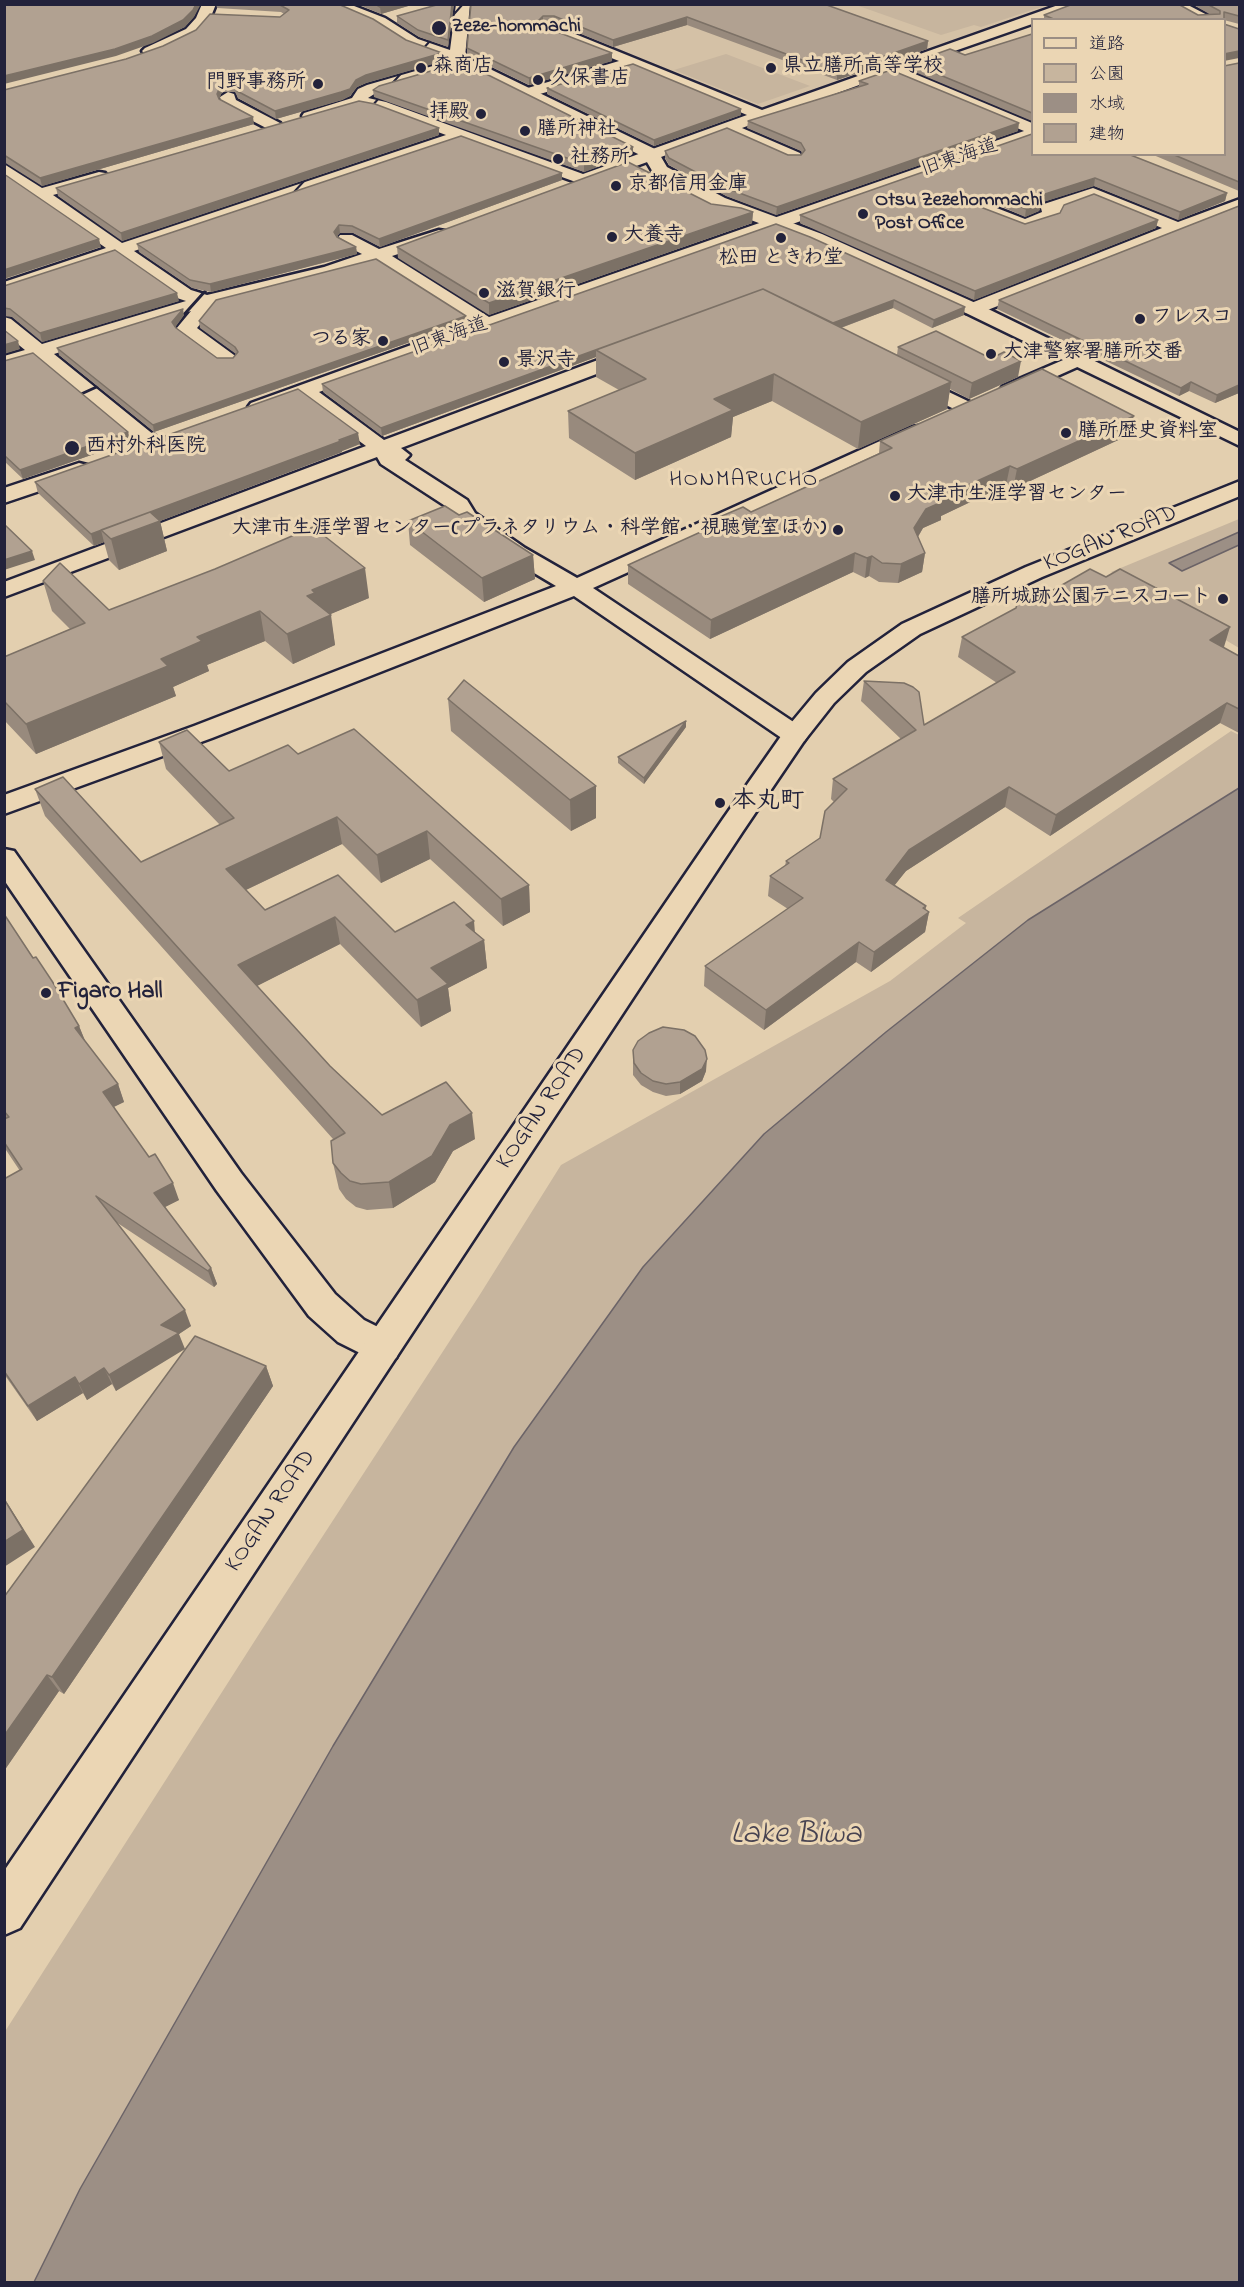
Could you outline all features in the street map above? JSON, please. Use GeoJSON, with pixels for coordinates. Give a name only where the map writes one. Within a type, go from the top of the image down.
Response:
{"type":"FeatureCollection","features":[{"type":"Feature","properties":{"kind":"street"},"geometry":{"type":"LineString","coordinates":[[334,4],[380,21],[413,42],[461,59],[651,154],[660,170],[719,202],[816,238],[973,309],[1239,440]]}},
{"type":"Feature","properties":{"kind":"street"},"geometry":{"type":"LineString","coordinates":[[461,59],[463,4]]}},
{"type":"Feature","properties":{"kind":"street"},"geometry":{"type":"LineString","coordinates":[[1036,18],[1076,4]]}},
{"type":"Feature","properties":{"kind":"street"},"geometry":{"type":"LineString","coordinates":[[1173,4],[1205,18]]}},
{"type":"Feature","properties":{"kind":"street"},"geometry":{"type":"LineString","coordinates":[[132,57],[188,34],[210,11]]}},
{"type":"Feature","properties":{"kind":"street"},"geometry":{"type":"LineString","coordinates":[[380,21],[400,16]]}},
{"type":"Feature","properties":{"kind":"street"},"geometry":{"type":"LineString","coordinates":[[563,188],[761,114],[1031,20]]}},
{"type":"Feature","properties":{"kind":"street"},"geometry":{"type":"LineString","coordinates":[[548,28],[761,114]]}},
{"type":"Feature","properties":{"kind":"street"},"geometry":{"type":"LineString","coordinates":[[358,101],[364,92],[373,88],[461,59]]}},
{"type":"Feature","properties":{"kind":"street"},"geometry":{"type":"LineString","coordinates":[[527,93],[634,62]]}},
{"type":"Feature","properties":{"kind":"street"},"geometry":{"type":"LineString","coordinates":[[888,69],[1031,129]]}},
{"type":"Feature","properties":{"kind":"street"},"geometry":{"type":"LineString","coordinates":[[228,97],[228,102],[285,123]]}},
{"type":"Feature","properties":{"kind":"street"},"geometry":{"type":"LineString","coordinates":[[252,133],[358,101],[380,105],[459,136],[584,180]]}},
{"type":"Feature","properties":{"kind":"street"},"geometry":{"type":"LineString","coordinates":[[726,127],[794,158]]}},
{"type":"Feature","properties":{"kind":"street","name":"旧東海道"},"geometry":{"type":"LineString","coordinates":[[239,413],[1031,134]]}},
{"type":"Feature","properties":{"kind":"street"},"geometry":{"type":"LineString","coordinates":[[4,288],[459,136]]}},
{"type":"Feature","properties":{"kind":"street"},"geometry":{"type":"LineString","coordinates":[[628,163],[718,209],[746,212]]}},
{"type":"Feature","properties":{"kind":"street"},"geometry":{"type":"LineString","coordinates":[[4,169],[184,294],[208,301]]}},
{"type":"Feature","properties":{"kind":"street"},"geometry":{"type":"LineString","coordinates":[[4,193],[34,190],[114,172]]}},
{"type":"Feature","properties":{"kind":"street"},"geometry":{"type":"LineString","coordinates":[[1219,191],[1239,199]]}},
{"type":"Feature","properties":{"kind":"street"},"geometry":{"type":"LineString","coordinates":[[989,210],[1024,225],[1052,215],[1050,208],[1093,193],[1177,228]]}},
{"type":"Feature","properties":{"kind":"street"},"geometry":{"type":"LineString","coordinates":[[973,309],[1239,204]]}},
{"type":"Feature","properties":{"kind":"street"},"geometry":{"type":"LineString","coordinates":[[4,363],[208,301],[330,271],[457,229]]}},
{"type":"Feature","properties":{"kind":"street"},"geometry":{"type":"LineString","coordinates":[[346,239],[379,256],[487,324]]}},
{"type":"Feature","properties":{"kind":"street"},"geometry":{"type":"LineString","coordinates":[[208,301],[186,329],[227,359]]}},
{"type":"Feature","properties":{"kind":"street"},"geometry":{"type":"LineString","coordinates":[[4,323],[151,444]]}},
{"type":"Feature","properties":{"kind":"street"},"geometry":{"type":"LineString","coordinates":[[4,590],[655,345]]}},
{"type":"Feature","properties":{"kind":"street"},"geometry":{"type":"LineString","coordinates":[[4,805],[203,732],[576,587],[1077,360]]}},
{"type":"Feature","properties":{"kind":"street"},"geometry":{"type":"LineString","coordinates":[[886,367],[969,409]]}},
{"type":"Feature","properties":{"kind":"street"},"geometry":{"type":"LineString","coordinates":[[304,391],[382,448],[389,459],[459,505],[466,517],[517,553],[576,587],[795,735]]}},
{"type":"Feature","properties":{"kind":"street"},"geometry":{"type":"LineString","coordinates":[[129,452],[173,437]]}},
{"type":"Feature","properties":{"kind":"street"},"geometry":{"type":"LineString","coordinates":[[4,496],[95,464]]}},
{"type":"Feature","properties":{"kind":"street","name":"KOGAN ROAD"},"geometry":{"type":"LineString","coordinates":[[12,1886],[383,1347],[795,735],[825,698],[857,667],[911,628],[1035,572],[1239,488]]}},
{"type":"Feature","properties":{"kind":"street"},"geometry":{"type":"LineString","coordinates":[[4,858],[229,1182],[322,1305],[351,1331],[383,1347]]}},
{"type":"Feature","properties":{"kind":"shaded area","name":"県立膳所高等学校"},"geometry":{"type":"Polygon","coordinates":[[[631,4],[1066,5],[765,109],[759,109],[555,27],[631,4]]]}},
{"type":"Feature","properties":{"kind":"green space"},"geometry":{"type":"Polygon","coordinates":[[[856,5],[1047,5],[981,27],[974,25],[941,35],[856,5]]]}},
{"type":"Feature","properties":{"kind":"green space"},"geometry":{"type":"Polygon","coordinates":[[[726,54],[810,86],[758,104],[674,70],[726,54]]]}},
{"type":"Feature","properties":{"kind":"green space"},"geometry":{"type":"Polygon","coordinates":[[[1239,519],[1239,648],[1111,572],[1239,519]]]}},
{"type":"Feature","properties":{"kind":"green space"},"geometry":{"type":"Polygon","coordinates":[[[1231,731],[1239,735],[1239,788],[1028,920],[886,1032],[764,1134],[643,1267],[514,1447],[333,1746],[80,2189],[34,2282],[5,2282],[4,2033],[561,1165],[890,981],[966,923],[958,918],[1231,731]]]}},
{"type":"Feature","properties":{"kind":"water"},"geometry":{"type":"Polygon","coordinates":[[[1239,532],[1239,545],[1182,571],[1169,563],[1239,532]]]}},
{"type":"Feature","properties":{"kind":"water","name":"Lake Biwa"},"geometry":{"type":"Polygon","coordinates":[[[1239,788],[1239,2282],[34,2282],[80,2189],[333,1746],[514,1447],[643,1267],[764,1134],[886,1032],[1028,920],[1239,788]]]}},
{"type":"Feature","properties":{"kind":"building"},"geometry":{"type":"Polygon","coordinates":[[[4,4],[196,4],[183,20],[152,36],[115,49],[4,76],[4,4]]]}},
{"type":"Feature","properties":{"kind":"building"},"geometry":{"type":"Polygon","coordinates":[[[277,4],[338,4],[373,19],[406,40],[442,53],[366,75],[356,80],[350,89],[275,111],[237,91],[234,85],[221,84],[217,94],[219,99],[253,117],[40,178],[4,155],[4,90],[126,59],[163,46],[196,30],[210,14],[280,17],[289,10],[277,4]]]}},
{"type":"Feature","properties":{"kind":"building"},"geometry":{"type":"Polygon","coordinates":[[[440,4],[452,4],[448,40],[418,30],[397,16],[440,4]]]}},
{"type":"Feature","properties":{"kind":"building"},"geometry":{"type":"Polygon","coordinates":[[[471,4],[824,4],[928,41],[837,73],[687,17],[613,40],[554,16],[543,16],[539,20],[542,26],[612,53],[529,78],[467,48],[471,4]]]}},
{"type":"Feature","properties":{"kind":"building"},"geometry":{"type":"Polygon","coordinates":[[[1073,4],[1178,4],[1198,15],[1220,14],[1220,11],[1207,4],[1239,4],[1239,16],[1224,12],[1224,18],[1051,18],[1044,15],[1073,4]]]}},
{"type":"Feature","properties":{"kind":"building"},"geometry":{"type":"Polygon","coordinates":[[[1226,25],[1239,29],[1239,51],[1226,54],[1226,25]]]}},
{"type":"Feature","properties":{"kind":"building"},"geometry":{"type":"Polygon","coordinates":[[[1031,34],[1031,113],[911,63],[950,49],[965,55],[1031,34]]]}},
{"type":"Feature","properties":{"kind":"building","name":"膳所神社"},"geometry":{"type":"Polygon","coordinates":[[[462,62],[633,147],[584,164],[373,90],[379,86],[462,62]]]}},
{"type":"Feature","properties":{"kind":"building"},"geometry":{"type":"Polygon","coordinates":[[[1239,63],[1239,182],[1177,156],[1226,156],[1226,66],[1239,63]]]}},
{"type":"Feature","properties":{"kind":"building"},"geometry":{"type":"Polygon","coordinates":[[[633,64],[741,109],[654,140],[547,88],[633,64]]]}},
{"type":"Feature","properties":{"kind":"building"},"geometry":{"type":"Polygon","coordinates":[[[891,70],[1019,123],[777,207],[726,188],[669,158],[665,151],[727,128],[788,155],[801,155],[805,150],[801,143],[748,121],[868,84],[859,81],[891,70]]]}},
{"type":"Feature","properties":{"kind":"building"},"geometry":{"type":"Polygon","coordinates":[[[359,101],[375,104],[439,128],[121,233],[56,188],[359,101]]]}},
{"type":"Feature","properties":{"kind":"building"},"geometry":{"type":"Polygon","coordinates":[[[1031,134],[1031,156],[1133,156],[1227,193],[1180,212],[1095,178],[1045,194],[1041,203],[1026,209],[997,196],[984,196],[979,202],[983,208],[1025,224],[1060,213],[1064,205],[1094,194],[1158,220],[975,291],[800,215],[1031,134]]]}},
{"type":"Feature","properties":{"kind":"building"},"geometry":{"type":"Polygon","coordinates":[[[461,136],[562,173],[379,239],[352,226],[339,225],[334,232],[337,237],[356,247],[210,284],[190,280],[137,244],[461,136]]]}},
{"type":"Feature","properties":{"kind":"building"},"geometry":{"type":"Polygon","coordinates":[[[628,162],[711,204],[753,212],[489,303],[397,247],[628,162]]]}},
{"type":"Feature","properties":{"kind":"building"},"geometry":{"type":"Polygon","coordinates":[[[4,174],[99,239],[4,270],[4,174]]]}},
{"type":"Feature","properties":{"kind":"building"},"geometry":{"type":"Polygon","coordinates":[[[1239,206],[1239,385],[1217,395],[1191,382],[1181,388],[999,300],[1239,206]]]}},
{"type":"Feature","properties":{"kind":"building"},"geometry":{"type":"Polygon","coordinates":[[[776,224],[965,307],[934,320],[894,300],[833,323],[763,289],[381,428],[322,384],[776,224]]]}},
{"type":"Feature","properties":{"kind":"building"},"geometry":{"type":"Polygon","coordinates":[[[115,250],[177,293],[40,333],[10,309],[4,308],[4,286],[115,250]]]}},
{"type":"Feature","properties":{"kind":"building"},"geometry":{"type":"Polygon","coordinates":[[[376,259],[466,316],[153,425],[57,348],[183,309],[172,322],[176,328],[217,358],[233,358],[238,352],[235,347],[199,321],[216,300],[376,259]]]}},
{"type":"Feature","properties":{"kind":"building"},"geometry":{"type":"Polygon","coordinates":[[[763,289],[951,382],[861,422],[774,374],[714,399],[733,410],[635,453],[568,411],[646,379],[596,350],[763,289]]]}},
{"type":"Feature","properties":{"kind":"building"},"geometry":{"type":"Polygon","coordinates":[[[4,330],[18,341],[4,345],[4,330]]]}},
{"type":"Feature","properties":{"kind":"building"},"geometry":{"type":"Polygon","coordinates":[[[936,331],[984,355],[992,352],[998,355],[1004,352],[1021,361],[972,383],[898,347],[936,331]]]}},
{"type":"Feature","properties":{"kind":"building"},"geometry":{"type":"Polygon","coordinates":[[[33,353],[128,432],[20,470],[4,455],[4,361],[33,353]]]}},
{"type":"Feature","properties":{"kind":"building"},"geometry":{"type":"Polygon","coordinates":[[[1042,369],[1134,416],[1017,469],[1010,466],[940,498],[944,501],[926,509],[914,528],[925,553],[901,564],[882,563],[872,556],[867,558],[855,553],[711,620],[628,565],[716,525],[710,521],[743,507],[751,512],[892,448],[880,441],[1042,369]]]}},
{"type":"Feature","properties":{"kind":"building"},"geometry":{"type":"Polygon","coordinates":[[[298,389],[358,433],[91,534],[35,482],[298,389]]]}},
{"type":"Feature","properties":{"kind":"building"},"geometry":{"type":"Polygon","coordinates":[[[445,506],[459,515],[467,512],[533,555],[482,578],[408,521],[445,506]]]}},
{"type":"Feature","properties":{"kind":"building"},"geometry":{"type":"Polygon","coordinates":[[[150,512],[160,521],[111,539],[101,530],[150,512]]]}},
{"type":"Feature","properties":{"kind":"building"},"geometry":{"type":"Polygon","coordinates":[[[4,524],[32,551],[4,560],[4,524]]]}},
{"type":"Feature","properties":{"kind":"building"},"geometry":{"type":"Polygon","coordinates":[[[313,527],[365,568],[312,590],[315,593],[307,596],[331,615],[287,634],[260,611],[197,637],[202,641],[161,659],[168,666],[26,724],[4,701],[4,657],[85,623],[43,581],[60,563],[109,610],[215,569],[313,527]]]}},
{"type":"Feature","properties":{"kind":"building"},"geometry":{"type":"Polygon","coordinates":[[[1090,569],[1106,577],[1120,569],[1230,627],[1210,640],[1239,656],[1239,709],[1227,703],[1056,815],[1009,787],[909,850],[886,880],[926,906],[923,908],[929,912],[874,952],[859,942],[766,1010],[705,966],[803,898],[770,876],[789,863],[786,861],[820,838],[825,811],[847,789],[833,779],[916,730],[864,681],[904,683],[913,687],[919,692],[924,725],[1015,672],[962,637],[1016,608],[1019,597],[1028,593],[1048,593],[1090,569]]]}},
{"type":"Feature","properties":{"kind":"building"},"geometry":{"type":"Polygon","coordinates":[[[464,680],[596,786],[570,800],[448,699],[464,680]]]}},
{"type":"Feature","properties":{"kind":"building"},"geometry":{"type":"Polygon","coordinates":[[[686,721],[644,778],[618,757],[686,721]]]}},
{"type":"Feature","properties":{"kind":"building"},"geometry":{"type":"Polygon","coordinates":[[[354,729],[529,885],[501,899],[427,831],[377,855],[337,817],[226,869],[265,910],[338,875],[395,932],[454,902],[474,921],[466,925],[484,940],[431,968],[448,984],[417,1000],[335,917],[238,965],[330,1066],[382,1115],[446,1082],[472,1113],[450,1125],[432,1156],[389,1182],[361,1184],[350,1181],[333,1163],[331,1141],[345,1133],[35,789],[63,777],[141,862],[234,818],[159,742],[187,730],[229,771],[288,745],[298,754],[354,729]]]}},
{"type":"Feature","properties":{"kind":"building"},"geometry":{"type":"Polygon","coordinates":[[[4,914],[33,958],[36,957],[52,981],[79,1026],[75,1028],[118,1084],[103,1092],[149,1157],[155,1154],[173,1183],[154,1193],[211,1268],[208,1271],[96,1196],[185,1310],[161,1325],[179,1333],[109,1375],[104,1368],[79,1384],[75,1377],[28,1406],[4,1371],[4,1179],[22,1169],[4,1142],[4,1119],[9,1117],[4,1111],[4,914]]]}},
{"type":"Feature","properties":{"kind":"building"},"geometry":{"type":"Polygon","coordinates":[[[663,1027],[684,1030],[695,1036],[705,1050],[707,1059],[702,1069],[680,1082],[666,1084],[653,1081],[641,1073],[634,1063],[633,1050],[638,1041],[663,1027]]]}},
{"type":"Feature","properties":{"kind":"building"},"geometry":{"type":"Polygon","coordinates":[[[195,1336],[266,1366],[52,1677],[47,1675],[4,1736],[4,1597],[195,1336]]]}},
{"type":"Feature","properties":{"kind":"building"},"geometry":{"type":"Polygon","coordinates":[[[4,1499],[23,1530],[4,1542],[4,1499]]]}},
{"type":"Feature","properties":{"kind":"railway"},"geometry":{"type":"LineString","coordinates":[[363,116],[463,4]]}},
{"type":"Feature","properties":{"kind":"railway"},"geometry":{"type":"LineString","coordinates":[[282,205],[317,167]]}},
{"type":"Feature","properties":{"kind":"railway"},"geometry":{"type":"LineString","coordinates":[[172,328],[216,279]]}},
{"type":"Feature","properties":{"kind":"railway"},"geometry":{"type":"LineString","coordinates":[[68,400],[114,379]]}},
{"type":"Feature","properties":{"kind":"place","name":"Zeze-hommachi"},"geometry":{"type":"Point","coordinates":[439,28]}},
{"type":"Feature","properties":{"kind":"place","name":"森商店"},"geometry":{"type":"Point","coordinates":[421,68]}},
{"type":"Feature","properties":{"kind":"place","name":"県立膳所高等学校"},"geometry":{"type":"Point","coordinates":[771,68]}},
{"type":"Feature","properties":{"kind":"place","name":"久保書店"},"geometry":{"type":"Point","coordinates":[538,80]}},
{"type":"Feature","properties":{"kind":"place","name":"門野事務所"},"geometry":{"type":"Point","coordinates":[318,84]}},
{"type":"Feature","properties":{"kind":"place","name":"拝殿"},"geometry":{"type":"Point","coordinates":[481,114]}},
{"type":"Feature","properties":{"kind":"place","name":"膳所神社"},"geometry":{"type":"Point","coordinates":[525,131]}},
{"type":"Feature","properties":{"kind":"place","name":"社務所"},"geometry":{"type":"Point","coordinates":[558,159]}},
{"type":"Feature","properties":{"kind":"place","name":"京都信用金庫"},"geometry":{"type":"Point","coordinates":[616,186]}},
{"type":"Feature","properties":{"kind":"place","name":"Otsu Zezehommachi Post Office"},"geometry":{"type":"Point","coordinates":[863,214]}},
{"type":"Feature","properties":{"kind":"place","name":"大養寺"},"geometry":{"type":"Point","coordinates":[612,237]}},
{"type":"Feature","properties":{"kind":"place","name":"松田 ときわ堂"},"geometry":{"type":"Point","coordinates":[781,238]}},
{"type":"Feature","properties":{"kind":"place","name":"滋賀銀行"},"geometry":{"type":"Point","coordinates":[484,293]}},
{"type":"Feature","properties":{"kind":"place","name":"フレスコ"},"geometry":{"type":"Point","coordinates":[1140,319]}},
{"type":"Feature","properties":{"kind":"place","name":"つる家"},"geometry":{"type":"Point","coordinates":[383,341]}},
{"type":"Feature","properties":{"kind":"place","name":"大津警察署膳所交番"},"geometry":{"type":"Point","coordinates":[991,354]}},
{"type":"Feature","properties":{"kind":"place","name":"景沢寺"},"geometry":{"type":"Point","coordinates":[504,362]}},
{"type":"Feature","properties":{"kind":"place","name":"膳所歴史資料室"},"geometry":{"type":"Point","coordinates":[1066,433]}},
{"type":"Feature","properties":{"kind":"place","name":"西村外科医院"},"geometry":{"type":"Point","coordinates":[72,448]}},
{"type":"Feature","properties":{"kind":"place","name":"大津市生涯学習センター"},"geometry":{"type":"Point","coordinates":[895,496]}},
{"type":"Feature","properties":{"kind":"place","name":"大津市生涯学習センター(プラネタリウム・科学館・視聴覚室ほか)"},"geometry":{"type":"Point","coordinates":[838,530]}},
{"type":"Feature","properties":{"kind":"place","name":"膳所城跡公園テニスコート"},"geometry":{"type":"Point","coordinates":[1223,599]}},
{"type":"Feature","properties":{"kind":"place","name":"本丸町"},"geometry":{"type":"Point","coordinates":[720,803]}},
{"type":"Feature","properties":{"kind":"place","name":"Figaro Hall"},"geometry":{"type":"Point","coordinates":[46,993]}},
{"type":"Feature","properties":{"kind":"district","name":"HONMARUCHO"},"geometry":{"type":"Point","coordinates":[744,481]}}]}
